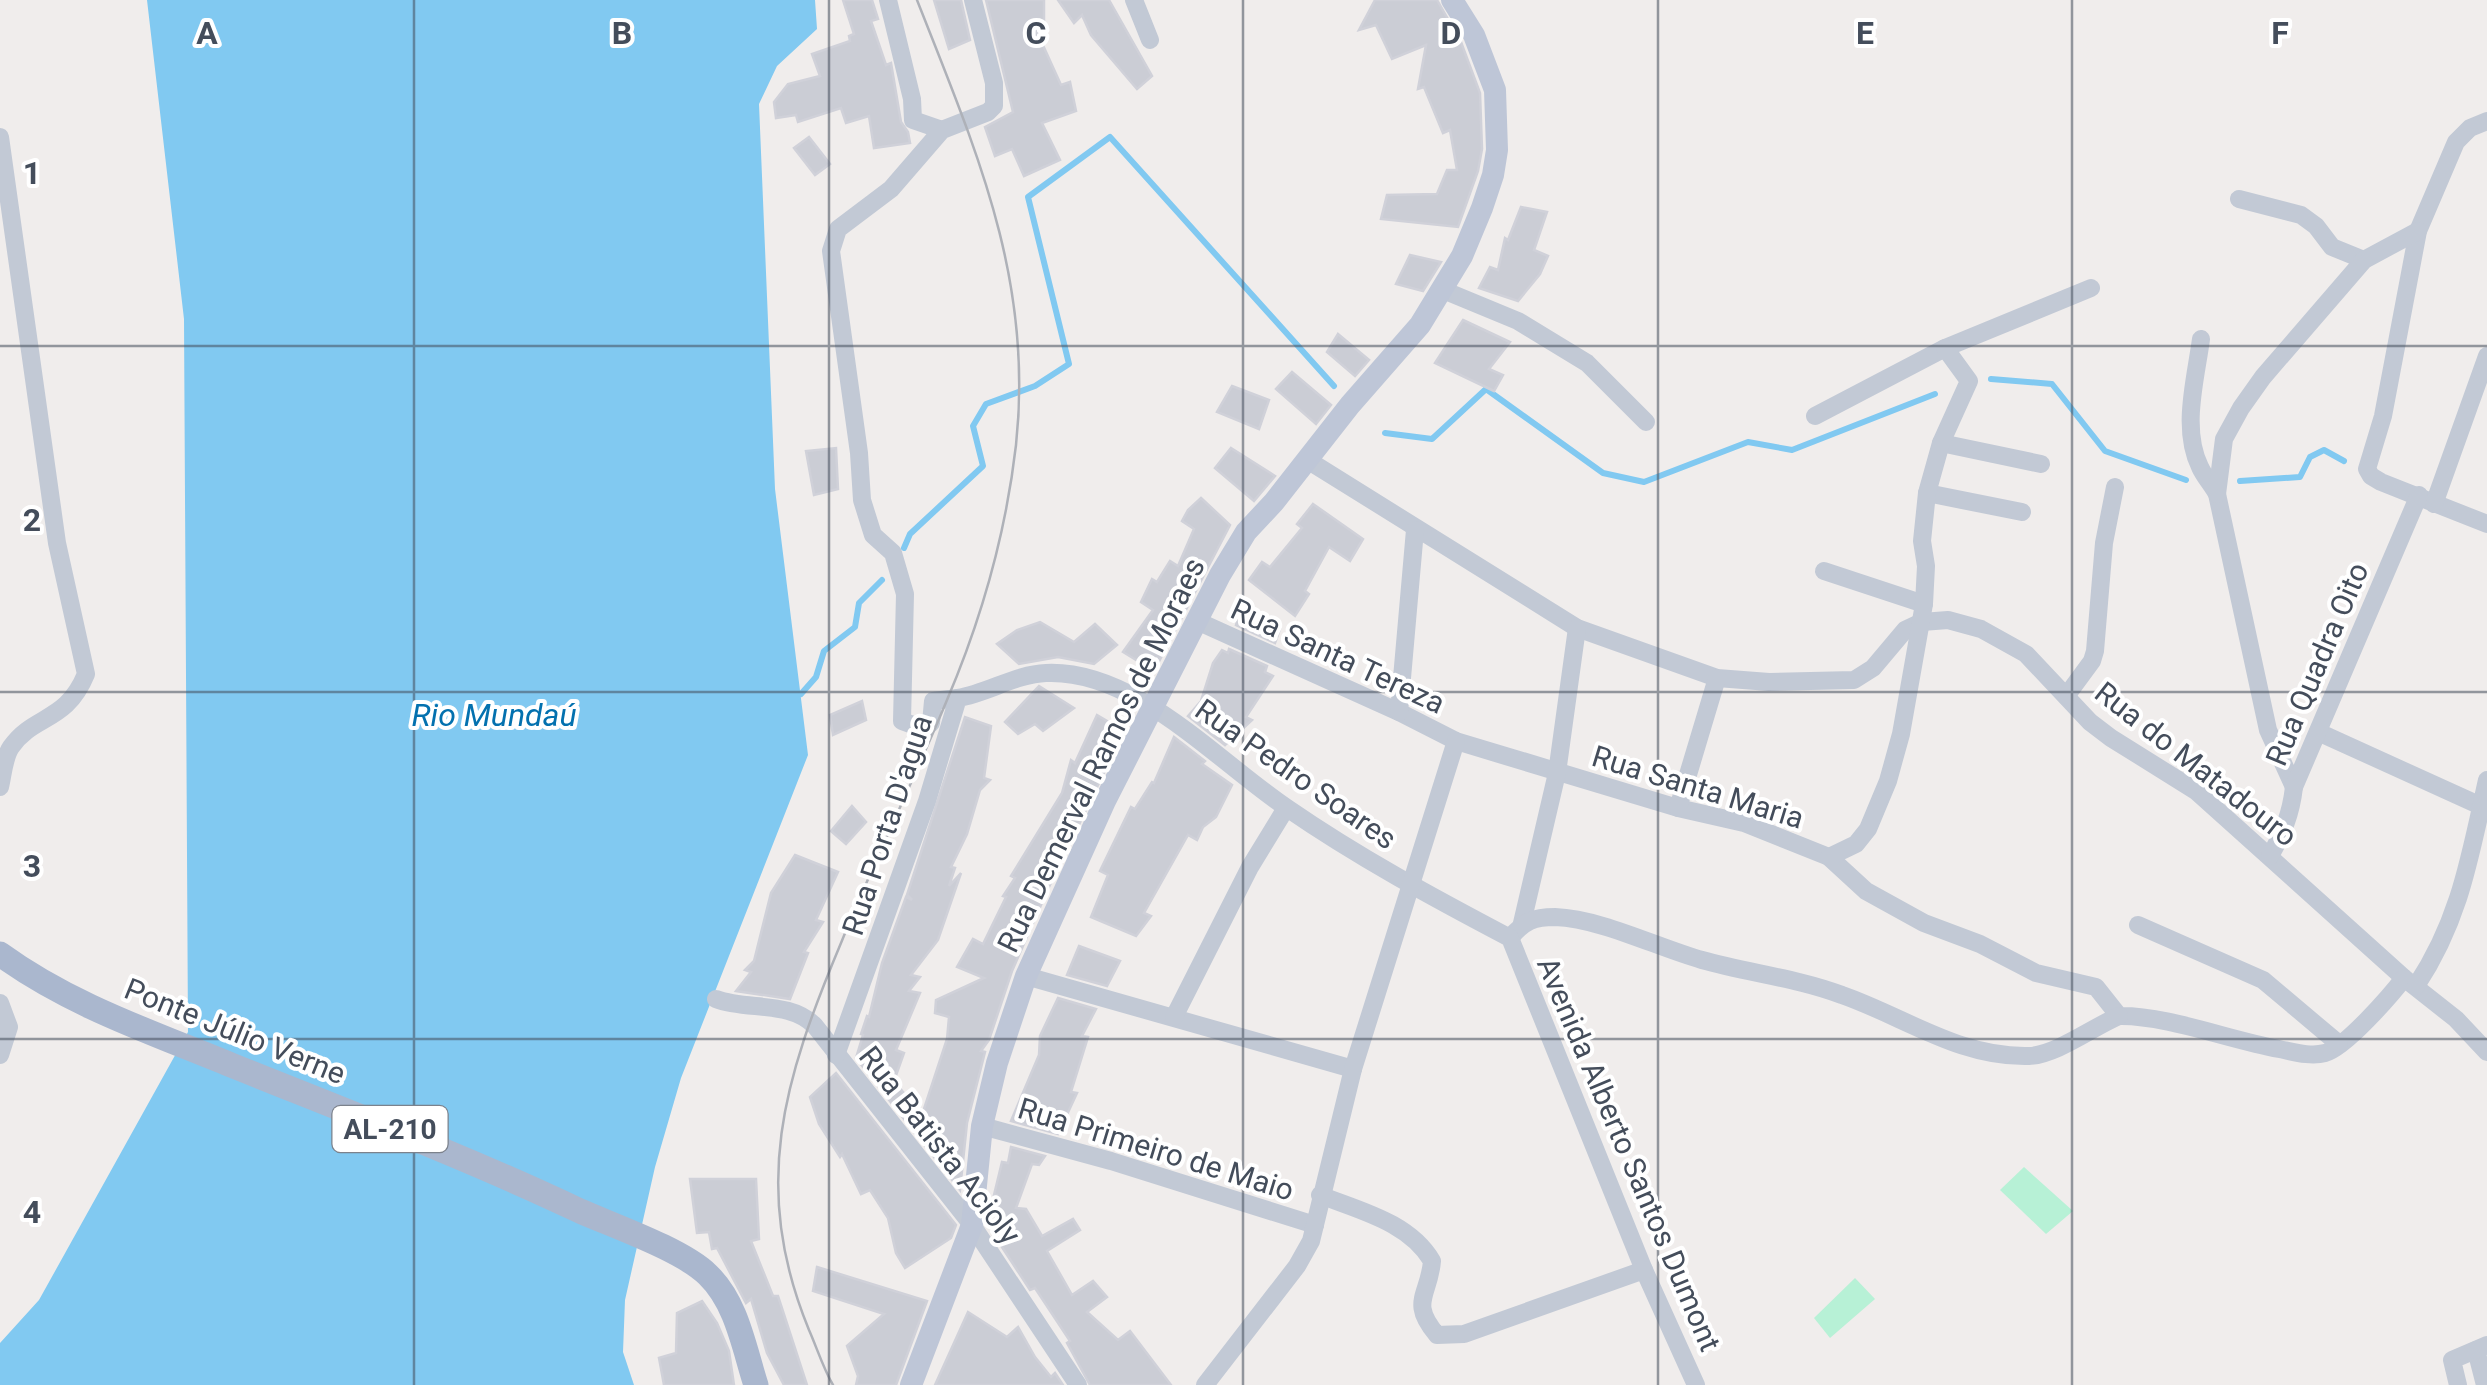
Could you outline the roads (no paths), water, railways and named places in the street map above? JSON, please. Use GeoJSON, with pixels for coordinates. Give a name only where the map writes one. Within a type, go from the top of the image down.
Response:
{"type":"FeatureCollection","features":[{"type":"Feature","properties":{"kind":"main road","name":"Ponte Júlio Verne"},"geometry":{"type":"LineString","coordinates":[[0,954],[35,979],[95,1010],[558,1200],[681,1258],[706,1273],[723,1292],[756,1385]]}},
{"type":"Feature","properties":{"kind":"street"},"geometry":{"type":"LineString","coordinates":[[888,0],[912,99],[912,120],[942,130]]}},
{"type":"Feature","properties":{"kind":"street"},"geometry":{"type":"LineString","coordinates":[[958,698],[934,702],[931,723],[924,729],[902,721],[906,594],[893,554],[873,535],[862,500],[832,251],[838,229],[891,189],[942,130],[994,106],[996,96],[973,0]]}},
{"type":"Feature","properties":{"kind":"street"},"geometry":{"type":"LineString","coordinates":[[1134,0],[1150,40]]}},
{"type":"Feature","properties":{"kind":"street","name":"Rua Demerval Ramos de Moraes"},"geometry":{"type":"LineString","coordinates":[[911,1385],[972,1225],[982,1126],[996,1063],[1026,976],[1104,801],[1246,532],[1420,325],[1462,256],[1478,218],[1497,150],[1495,90],[1474,35],[1452,0]]}},
{"type":"Feature","properties":{"kind":"street"},"geometry":{"type":"LineString","coordinates":[[2487,121],[2470,128],[2456,142],[2418,231],[2383,416],[2368,470],[2370,476],[2381,482],[2487,524]]}},
{"type":"Feature","properties":{"kind":"street"},"geometry":{"type":"LineString","coordinates":[[0,137],[57,542],[86,674],[80,690],[65,708],[5,749],[0,786]]}},
{"type":"Feature","properties":{"kind":"street"},"geometry":{"type":"LineString","coordinates":[[2240,199],[2301,215],[2316,226],[2332,247],[2364,260]]}},
{"type":"Feature","properties":{"kind":"street"},"geometry":{"type":"LineString","coordinates":[[2294,787],[2268,730],[2218,494],[2224,440],[2241,408],[2305,325],[2364,260],[2418,231]]}},
{"type":"Feature","properties":{"kind":"street"},"geometry":{"type":"LineString","coordinates":[[1815,416],[1945,348],[2092,288]]}},
{"type":"Feature","properties":{"kind":"street"},"geometry":{"type":"LineString","coordinates":[[1443,290],[1518,322],[1587,363],[1646,422]]}},
{"type":"Feature","properties":{"kind":"street"},"geometry":{"type":"LineString","coordinates":[[2201,338],[2191,414],[2193,442],[2198,465],[2218,494]]}},
{"type":"Feature","properties":{"kind":"street"},"geometry":{"type":"LineString","coordinates":[[1829,858],[1856,844],[1868,829],[1882,800],[1901,734],[1923,613],[1926,566],[1922,530],[1928,493],[1941,443],[1969,381],[1945,348]]}},
{"type":"Feature","properties":{"kind":"street","name":"Rua Quadra Oito"},"geometry":{"type":"LineString","coordinates":[[2270,856],[2291,812],[2294,787],[2487,356]]}},
{"type":"Feature","properties":{"kind":"street"},"geometry":{"type":"LineString","coordinates":[[1941,443],[2041,464]]}},
{"type":"Feature","properties":{"kind":"street"},"geometry":{"type":"LineString","coordinates":[[1308,460],[1577,628],[1718,678],[1769,682],[1854,680],[1873,668],[1923,613]]}},
{"type":"Feature","properties":{"kind":"street"},"geometry":{"type":"LineString","coordinates":[[2067,695],[2095,651],[2104,543],[2115,487]]}},
{"type":"Feature","properties":{"kind":"street"},"geometry":{"type":"LineString","coordinates":[[1928,493],[2022,512]]}},
{"type":"Feature","properties":{"kind":"street"},"geometry":{"type":"LineString","coordinates":[[1399,712],[1415,530]]}},
{"type":"Feature","properties":{"kind":"street","name":"Rua do Matadouro"},"geometry":{"type":"LineString","coordinates":[[1824,571],[1923,613],[1982,629],[2026,654],[2090,722],[2196,791],[2456,1019],[2487,1052]]}},
{"type":"Feature","properties":{"kind":"street","name":"Rua Santa Tereza"},"geometry":{"type":"LineString","coordinates":[[1197,621],[1456,741]]}},
{"type":"Feature","properties":{"kind":"street"},"geometry":{"type":"LineString","coordinates":[[1510,938],[1522,923],[1558,774],[1577,628]]}},
{"type":"Feature","properties":{"kind":"street","name":"Rua Porta D'agua"},"geometry":{"type":"LineString","coordinates":[[836,1055],[927,801],[958,698],[1045,672]]}},
{"type":"Feature","properties":{"kind":"street","name":"Rua Pedro Soares"},"geometry":{"type":"LineString","coordinates":[[1045,672],[1110,682],[1153,707],[1286,808],[1409,885]]}},
{"type":"Feature","properties":{"kind":"street"},"geometry":{"type":"LineString","coordinates":[[1678,808],[1718,678]]}},
{"type":"Feature","properties":{"kind":"street"},"geometry":{"type":"LineString","coordinates":[[2318,732],[2481,806]]}},
{"type":"Feature","properties":{"kind":"street"},"geometry":{"type":"LineString","coordinates":[[1205,1385],[1304,1254],[1315,1225],[1353,1069],[1456,741]]}},
{"type":"Feature","properties":{"kind":"street","name":"Rua Santa Maria"},"geometry":{"type":"LineString","coordinates":[[1456,741],[1558,774],[1744,824],[1829,858],[1866,891],[1924,923],[1980,944],[2036,973],[2096,987],[2119,1016]]}},
{"type":"Feature","properties":{"kind":"street"},"geometry":{"type":"LineString","coordinates":[[1522,923],[1546,918],[1581,920],[1688,956],[1832,991],[1956,1044],[1989,1053],[2042,1055],[2119,1016],[2135,1016],[2241,1043],[2324,1054],[2438,954],[2455,912],[2487,780]]}},
{"type":"Feature","properties":{"kind":"street"},"geometry":{"type":"LineString","coordinates":[[1174,1017],[1250,867],[1286,808]]}},
{"type":"Feature","properties":{"kind":"street","name":"Avenida Alberto Santos Dumont"},"geometry":{"type":"LineString","coordinates":[[1409,885],[1510,938],[1694,1385]]}},
{"type":"Feature","properties":{"kind":"street"},"geometry":{"type":"LineString","coordinates":[[2138,925],[2263,980],[2339,1044]]}},
{"type":"Feature","properties":{"kind":"street"},"geometry":{"type":"LineString","coordinates":[[1026,976],[1353,1069]]}},
{"type":"Feature","properties":{"kind":"street","name":"Rua Batista Acioly"},"geometry":{"type":"LineString","coordinates":[[716,999],[731,1005],[752,1004],[783,1010],[809,1020],[972,1225],[1078,1385]]}},
{"type":"Feature","properties":{"kind":"street"},"geometry":{"type":"LineString","coordinates":[[0,1004],[9,1027],[0,1056]]}},
{"type":"Feature","properties":{"kind":"street","name":"Rua Primeiro de Maio"},"geometry":{"type":"LineString","coordinates":[[982,1126],[1111,1161],[1315,1225]]}},
{"type":"Feature","properties":{"kind":"street"},"geometry":{"type":"LineString","coordinates":[[1320,1195],[1409,1233],[1424,1248],[1432,1262],[1432,1272],[1420,1298],[1424,1320],[1437,1335],[1464,1334],[1644,1270]]}},
{"type":"Feature","properties":{"kind":"street"},"geometry":{"type":"LineString","coordinates":[[2458,1385],[2452,1360],[2482,1348],[2485,1385]]}},
{"type":"Feature","properties":{"kind":"water","name":"Rio Mundaú"},"geometry":{"type":"Polygon","coordinates":[[[147,0],[815,0],[817,29],[777,66],[759,104],[775,489],[808,755],[681,1078],[655,1167],[625,1300],[623,1352],[634,1385],[0,1385],[0,1343],[39,1300],[188,1032],[184,319],[147,0]]]}},
{"type":"Feature","properties":{"kind":"waterway"},"geometry":{"type":"LineString","coordinates":[[904,548],[910,534],[983,466],[973,426],[986,404],[1035,386],[1069,364],[1028,197],[1110,137],[1334,386]]}},
{"type":"Feature","properties":{"kind":"waterway"},"geometry":{"type":"LineString","coordinates":[[1991,379],[2052,384],[2105,451],[2186,480]]}},
{"type":"Feature","properties":{"kind":"waterway"},"geometry":{"type":"LineString","coordinates":[[1385,433],[1432,439],[1486,389],[1603,473],[1644,482],[1748,442],[1792,450],[1935,394]]}},
{"type":"Feature","properties":{"kind":"waterway"},"geometry":{"type":"LineString","coordinates":[[2240,481],[2300,477],[2310,457],[2324,450],[2344,461]]}},
{"type":"Feature","properties":{"kind":"waterway"},"geometry":{"type":"LineString","coordinates":[[801,694],[816,677],[824,651],[855,627],[859,603],[882,580]]}},
{"type":"Feature","properties":{"kind":"tram line"},"geometry":{"type":"LineString","coordinates":[[833,1385],[791,1278],[781,1228],[778,1180],[790,1087],[821,993],[971,639],[999,543],[1016,445],[1019,385],[1008,271],[979,163],[917,0]]}}]}
